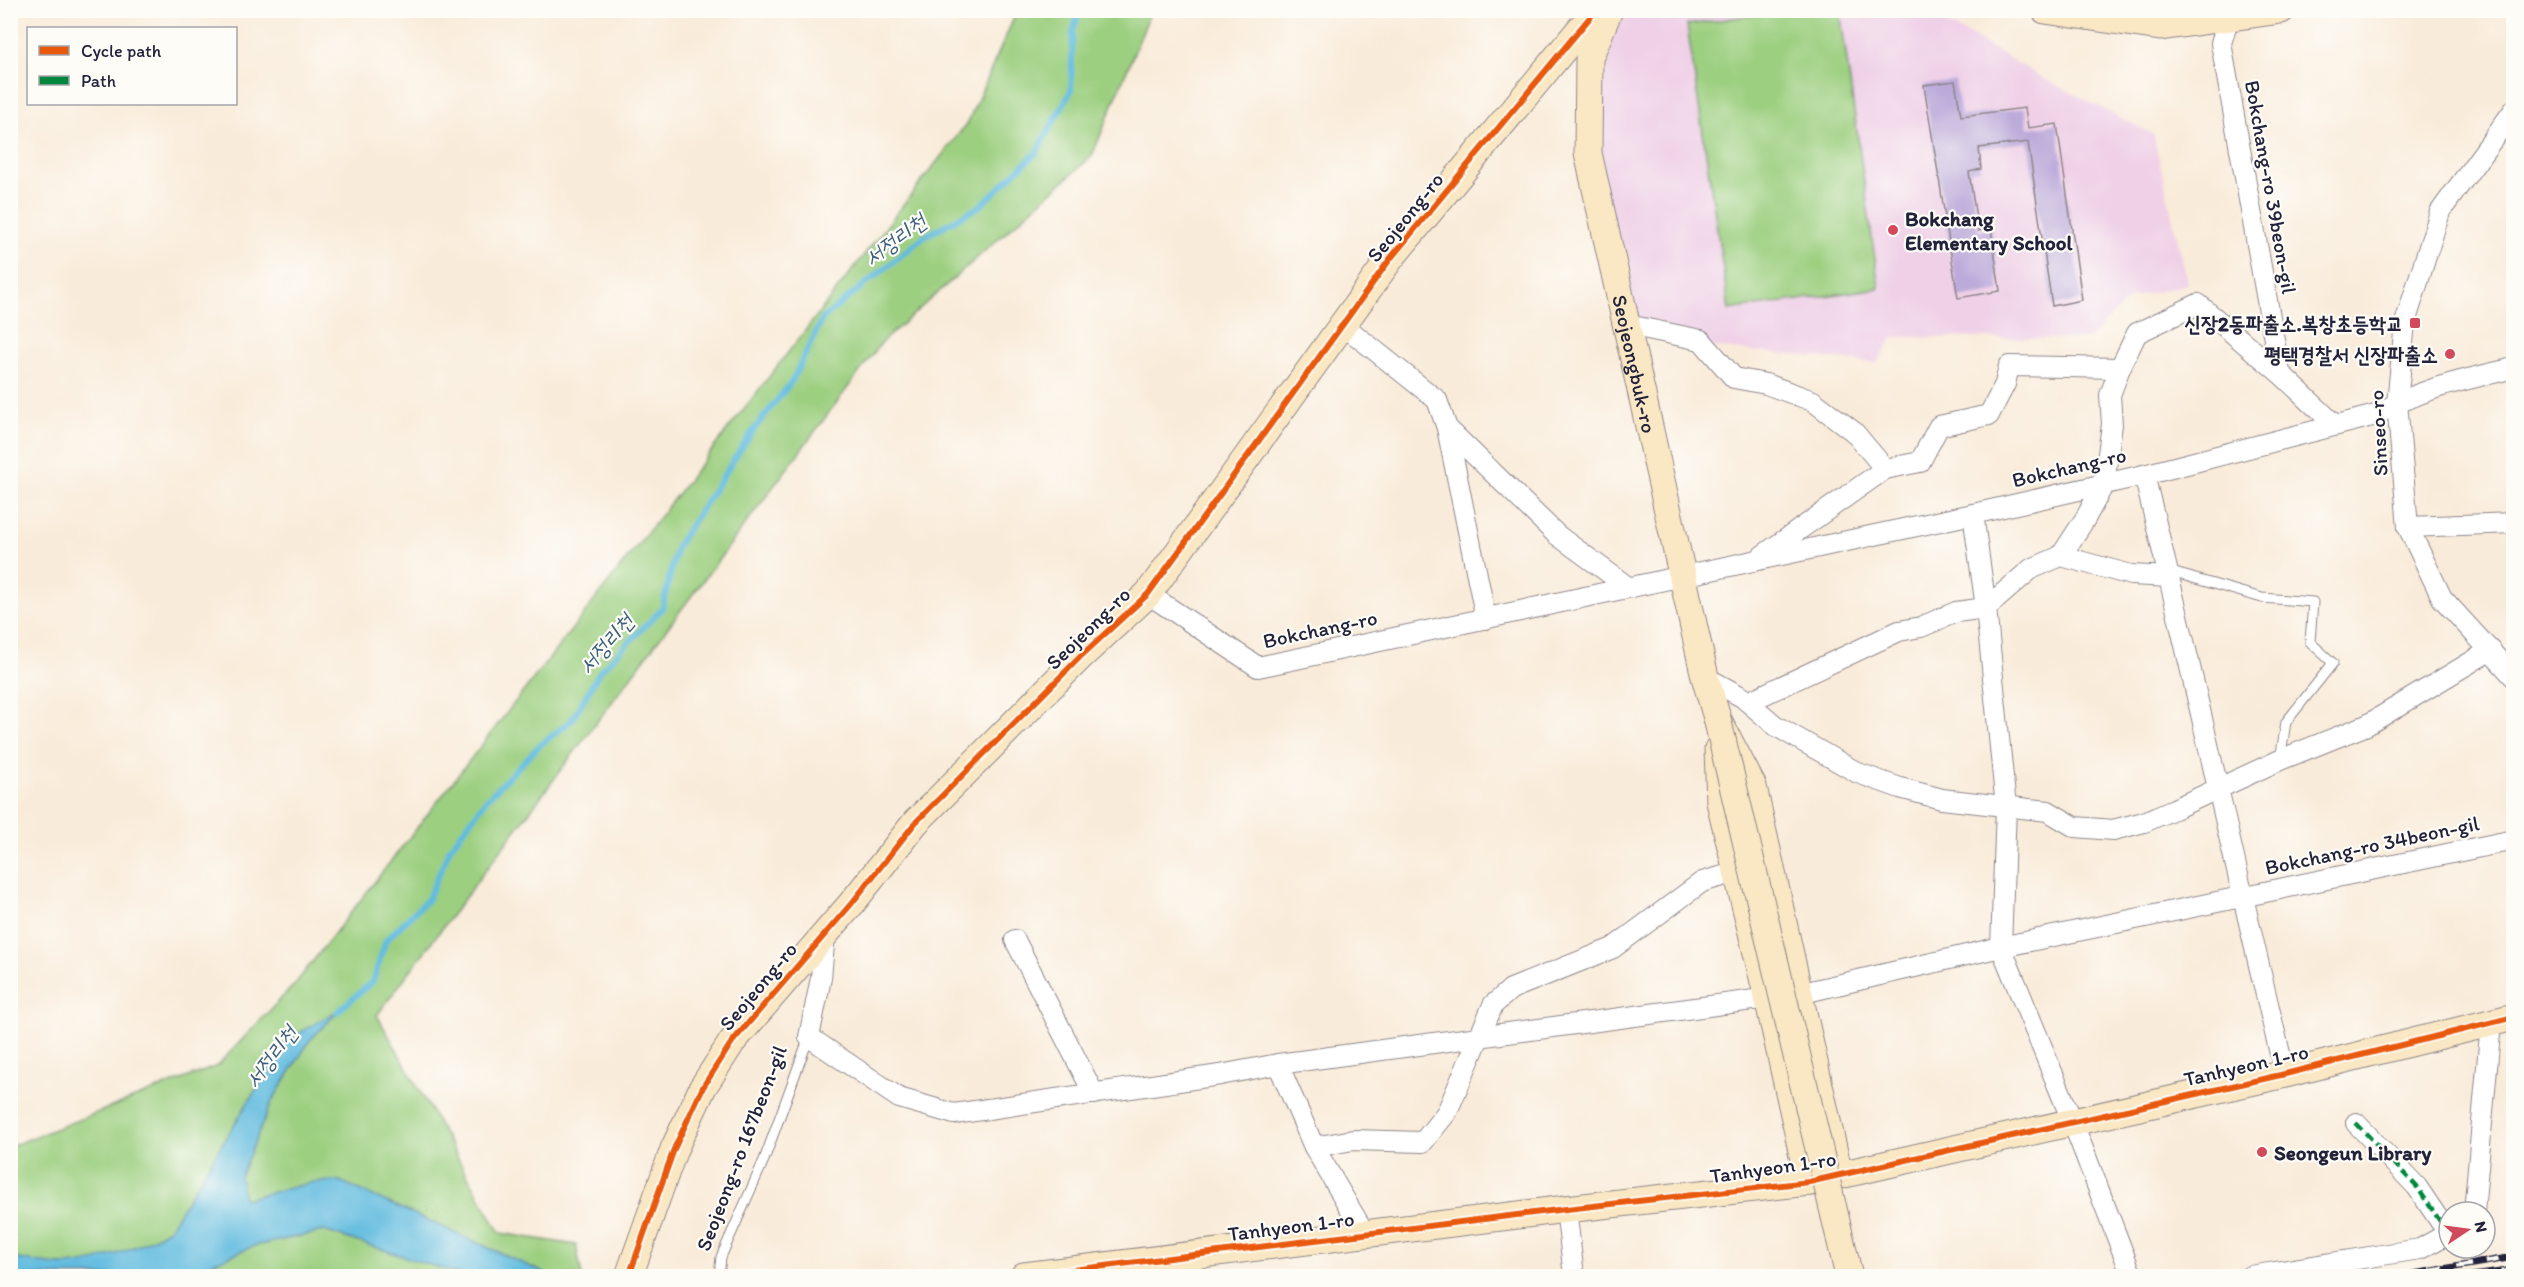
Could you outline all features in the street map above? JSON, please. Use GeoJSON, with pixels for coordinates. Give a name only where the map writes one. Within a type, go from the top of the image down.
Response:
{"type":"FeatureCollection","features":[{"type":"Feature","properties":{"kind":"street","name":"Seojeong-ro"},"geometry":{"type":"LineString","coordinates":[[629,1276],[674,1149],[703,1087],[732,1042],[915,824],[1082,655],[1148,594],[1390,259],[1596,10]]}},
{"type":"Feature","properties":{"kind":"street","name":"Seojeongbuk-ro"},"geometry":{"type":"LineString","coordinates":[[1609,10],[1589,58],[1588,153],[1705,677],[1717,718]]}},
{"type":"Feature","properties":{"kind":"street"},"geometry":{"type":"LineString","coordinates":[[2045,10],[2160,27],[2230,14],[2281,10]]}},
{"type":"Feature","properties":{"kind":"street","name":"Bokchang-ro 39beon-gil"},"geometry":{"type":"LineString","coordinates":[[2230,14],[2221,43],[2280,373]]}},
{"type":"Feature","properties":{"kind":"street","name":"Sinseo-ro"},"geometry":{"type":"LineString","coordinates":[[2514,110],[2440,212],[2405,323],[2397,403],[2408,527],[2442,598],[2514,677]]}},
{"type":"Feature","properties":{"kind":"street"},"geometry":{"type":"LineString","coordinates":[[1748,702],[1899,631],[1921,627],[1956,612],[1986,608],[2031,569],[2061,556],[2104,484],[2112,424],[2110,395],[2137,333],[2198,304],[2280,373],[2335,425]]}},
{"type":"Feature","properties":{"kind":"street"},"geometry":{"type":"LineString","coordinates":[[1343,325],[1437,400],[1447,428],[1486,619]]}},
{"type":"Feature","properties":{"kind":"street"},"geometry":{"type":"LineString","coordinates":[[1628,325],[1701,340],[1734,378],[1766,384],[1813,401],[1854,432],[1885,469]]}},
{"type":"Feature","properties":{"kind":"street"},"geometry":{"type":"LineString","coordinates":[[1754,561],[1885,469],[1920,462],[1939,426],[1989,415],[2005,384],[2009,366],[2120,368]]}},
{"type":"Feature","properties":{"kind":"street","name":"Bokchang-ro"},"geometry":{"type":"LineString","coordinates":[[1148,594],[1258,667],[2144,475],[2376,415],[2434,387],[2514,368]]}},
{"type":"Feature","properties":{"kind":"street"},"geometry":{"type":"LineString","coordinates":[[1447,428],[1557,535],[1628,587]]}},
{"type":"Feature","properties":{"kind":"street","name":"Bokchang-ro 34beon-gil"},"geometry":{"type":"LineString","coordinates":[[2144,475],[2169,574],[2241,897],[2285,1074]]}},
{"type":"Feature","properties":{"kind":"street"},"geometry":{"type":"LineString","coordinates":[[1972,514],[1986,608],[2006,807],[2001,947],[2133,1276]]}},
{"type":"Feature","properties":{"kind":"street"},"geometry":{"type":"LineString","coordinates":[[2408,527],[2514,523]]}},
{"type":"Feature","properties":{"kind":"street"},"geometry":{"type":"LineString","coordinates":[[2061,556],[2132,575],[2169,574]]}},
{"type":"Feature","properties":{"kind":"street"},"geometry":{"type":"LineString","coordinates":[[1705,677],[1748,702],[1776,726],[1858,773],[1900,788],[1942,799],[2048,811],[2076,827],[2113,831],[2144,822],[2280,760],[2367,725],[2491,650]]}},
{"type":"Feature","properties":{"kind":"street"},"geometry":{"type":"LineString","coordinates":[[1717,718],[1720,802],[1768,998],[1809,1182]]}},
{"type":"Feature","properties":{"kind":"street"},"geometry":{"type":"LineString","coordinates":[[1717,718],[1753,787],[1839,1175]]}},
{"type":"Feature","properties":{"kind":"street"},"geometry":{"type":"LineString","coordinates":[[1717,718],[1849,1276]]}},
{"type":"Feature","properties":{"kind":"street","name":"Bokchang-ro 34beon-gil"},"geometry":{"type":"LineString","coordinates":[[2241,897],[2514,840]]}},
{"type":"Feature","properties":{"kind":"street"},"geometry":{"type":"LineString","coordinates":[[1314,1147],[1353,1140],[1423,1142],[1447,1112],[1493,1005],[1511,989],[1613,948],[1702,882],[1737,872]]}},
{"type":"Feature","properties":{"kind":"street","name":"Seojeong-ro 167beon-gil"},"geometry":{"type":"LineString","coordinates":[[825,934],[821,978],[809,1037],[899,1098],[954,1114],[1278,1064],[1798,994],[2001,947],[2241,897]]}},
{"type":"Feature","properties":{"kind":"street"},"geometry":{"type":"LineString","coordinates":[[1015,940],[1094,1094]]}},
{"type":"Feature","properties":{"kind":"street"},"geometry":{"type":"LineString","coordinates":[[2476,1200],[2502,1020]]}},
{"type":"Feature","properties":{"kind":"street","name":"Tanhyeon 1-ro"},"geometry":{"type":"LineString","coordinates":[[1024,1276],[1566,1209],[1809,1182],[2285,1074],[2502,1020]]}},
{"type":"Feature","properties":{"kind":"street"},"geometry":{"type":"LineString","coordinates":[[1278,1064],[1314,1147],[1365,1234]]}},
{"type":"Feature","properties":{"kind":"street"},"geometry":{"type":"LineString","coordinates":[[2356,1123],[2417,1187],[2437,1216]]}},
{"type":"Feature","properties":{"kind":"street"},"geometry":{"type":"LineString","coordinates":[[1566,1209],[1574,1276]]}},
{"type":"Feature","properties":{"kind":"street"},"geometry":{"type":"LineString","coordinates":[[2250,1276],[2420,1249],[2437,1240]]}},
{"type":"Feature","properties":{"kind":"lane"},"geometry":{"type":"LineString","coordinates":[[2169,574],[2262,598],[2313,603],[2310,642],[2333,663],[2286,722],[2280,760]]}},
{"type":"Feature","properties":{"kind":"lane","name":"Seojeong-ro 167beon-gil"},"geometry":{"type":"LineString","coordinates":[[719,1276],[721,1257],[764,1160],[809,1037]]}},
{"type":"Feature","properties":{"kind":"shaded area","name":"Bokchang Elementary School"},"geometry":{"type":"Polygon","coordinates":[[[1623,11],[1921,11],[1970,35],[2046,80],[2153,134],[2188,284],[2130,298],[2088,339],[1894,337],[1877,363],[1700,346],[1630,328],[1592,131],[1597,81],[1611,30],[1623,11]]]}},
{"type":"Feature","properties":{"kind":"green space"},"geometry":{"type":"Polygon","coordinates":[[[1017,11],[1151,11],[1092,156],[882,342],[377,1015],[500,1233],[576,1245],[582,1276],[11,1276],[11,1146],[217,1066],[295,984],[968,122],[1017,11]]]}},
{"type":"Feature","properties":{"kind":"green space"},"geometry":{"type":"Polygon","coordinates":[[[1781,11],[1840,11],[1879,288],[1729,310],[1687,25],[1781,11]]]}},
{"type":"Feature","properties":{"kind":"water"},"geometry":{"type":"Polygon","coordinates":[[[342,1008],[310,1040],[272,1101],[240,1177],[244,1199],[314,1182],[340,1181],[551,1276],[465,1276],[324,1231],[254,1246],[181,1276],[11,1276],[11,1258],[53,1265],[80,1264],[120,1253],[147,1242],[169,1229],[287,1040],[342,1008]]]}},
{"type":"Feature","properties":{"kind":"building"},"geometry":{"type":"Polygon","coordinates":[[[1955,81],[1961,116],[2025,108],[2028,128],[2057,124],[2082,300],[2052,306],[2028,142],[1979,148],[1981,169],[1969,172],[1978,231],[1991,228],[2000,291],[1958,298],[1924,85],[1955,81]]]}},
{"type":"Feature","properties":{"kind":"waterway","name":"서정리천"},"geometry":{"type":"LineString","coordinates":[[337,1012],[373,981],[386,940],[428,899],[450,848],[487,799],[540,745],[572,720],[600,671],[662,609],[677,546],[752,432],[792,381],[823,318],[924,237],[980,206],[1036,153],[1071,91],[1073,31],[1080,10]]}},
{"type":"Feature","properties":{"kind":"railway"},"geometry":{"type":"LineString","coordinates":[[2402,1276],[2514,1257]]}},
{"type":"Feature","properties":{"kind":"railway"},"geometry":{"type":"LineString","coordinates":[[2473,1276],[2514,1270]]}},
{"type":"Feature","properties":{"kind":"marked path"},"geometry":{"type":"LineString","coordinates":[[2356,1123],[2417,1187],[2437,1217]]}},
{"type":"Feature","properties":{"kind":"cycle path"},"geometry":{"type":"LineString","coordinates":[[629,1276],[674,1149],[703,1087],[732,1042],[852,903],[915,823],[1082,655],[1148,594],[1390,259],[1596,10]]}},
{"type":"Feature","properties":{"kind":"cycle path"},"geometry":{"type":"LineString","coordinates":[[1024,1276],[1566,1209],[1809,1182],[2285,1074],[2514,1017]]}},
{"type":"Feature","properties":{"kind":"place","name":"Bokchang Elementary School"},"geometry":{"type":"Point","coordinates":[1893,230]}},
{"type":"Feature","properties":{"kind":"place","name":"신장2동파출소.복창초등학교"},"geometry":{"type":"Point","coordinates":[2415,323]}},
{"type":"Feature","properties":{"kind":"place","name":"평택경찰서 신장파출소"},"geometry":{"type":"Point","coordinates":[2450,354]}},
{"type":"Feature","properties":{"kind":"place","name":"Seongeun Library"},"geometry":{"type":"Point","coordinates":[2262,1152]}}]}
